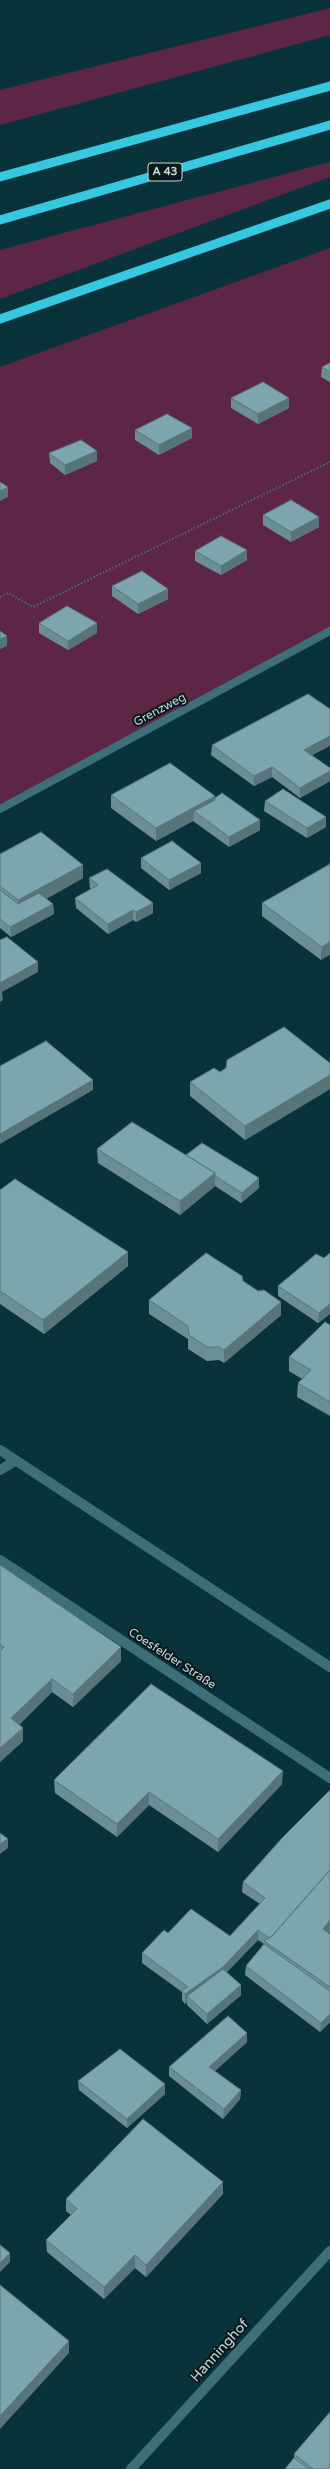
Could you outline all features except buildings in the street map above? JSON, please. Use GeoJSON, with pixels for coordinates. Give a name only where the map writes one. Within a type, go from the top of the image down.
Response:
{"type":"FeatureCollection","features":[{"type":"Feature","properties":{"kind":"highway"},"geometry":{"type":"LineString","coordinates":[[0,178],[330,86]]}},
{"type":"Feature","properties":{"kind":"highway","name":"A 43"},"geometry":{"type":"LineString","coordinates":[[0,220],[330,125]]}},
{"type":"Feature","properties":{"kind":"highway"},"geometry":{"type":"LineString","coordinates":[[0,319],[330,204]]}},
{"type":"Feature","properties":{"kind":"street","name":"Grenzweg"},"geometry":{"type":"LineString","coordinates":[[0,809],[330,631]]}},
{"type":"Feature","properties":{"kind":"street"},"geometry":{"type":"LineString","coordinates":[[0,1450],[330,1666]]}},
{"type":"Feature","properties":{"kind":"street"},"geometry":{"type":"LineString","coordinates":[[0,1470],[15,1461]]}},
{"type":"Feature","properties":{"kind":"street","name":"Coesfelder Straße"},"geometry":{"type":"LineString","coordinates":[[0,1560],[330,1778]]}},
{"type":"Feature","properties":{"kind":"street","name":"Hanninghof"},"geometry":{"type":"LineString","coordinates":[[131,2469],[329,2255]]}},
{"type":"Feature","properties":{"kind":"path"},"geometry":{"type":"LineString","coordinates":[[0,597],[8,593],[33,607],[330,462]]}},
{"type":"Feature","properties":{"kind":"shaded area"},"geometry":{"type":"Polygon","coordinates":[[[330,8],[330,35],[0,125],[0,90],[330,8]]]}},
{"type":"Feature","properties":{"kind":"shaded area"},"geometry":{"type":"Polygon","coordinates":[[[330,162],[330,177],[0,299],[0,250],[330,162]]]}},
{"type":"Feature","properties":{"kind":"shaded area"},"geometry":{"type":"Polygon","coordinates":[[[330,248],[330,631],[0,809],[0,367],[330,248]]]}}]}
